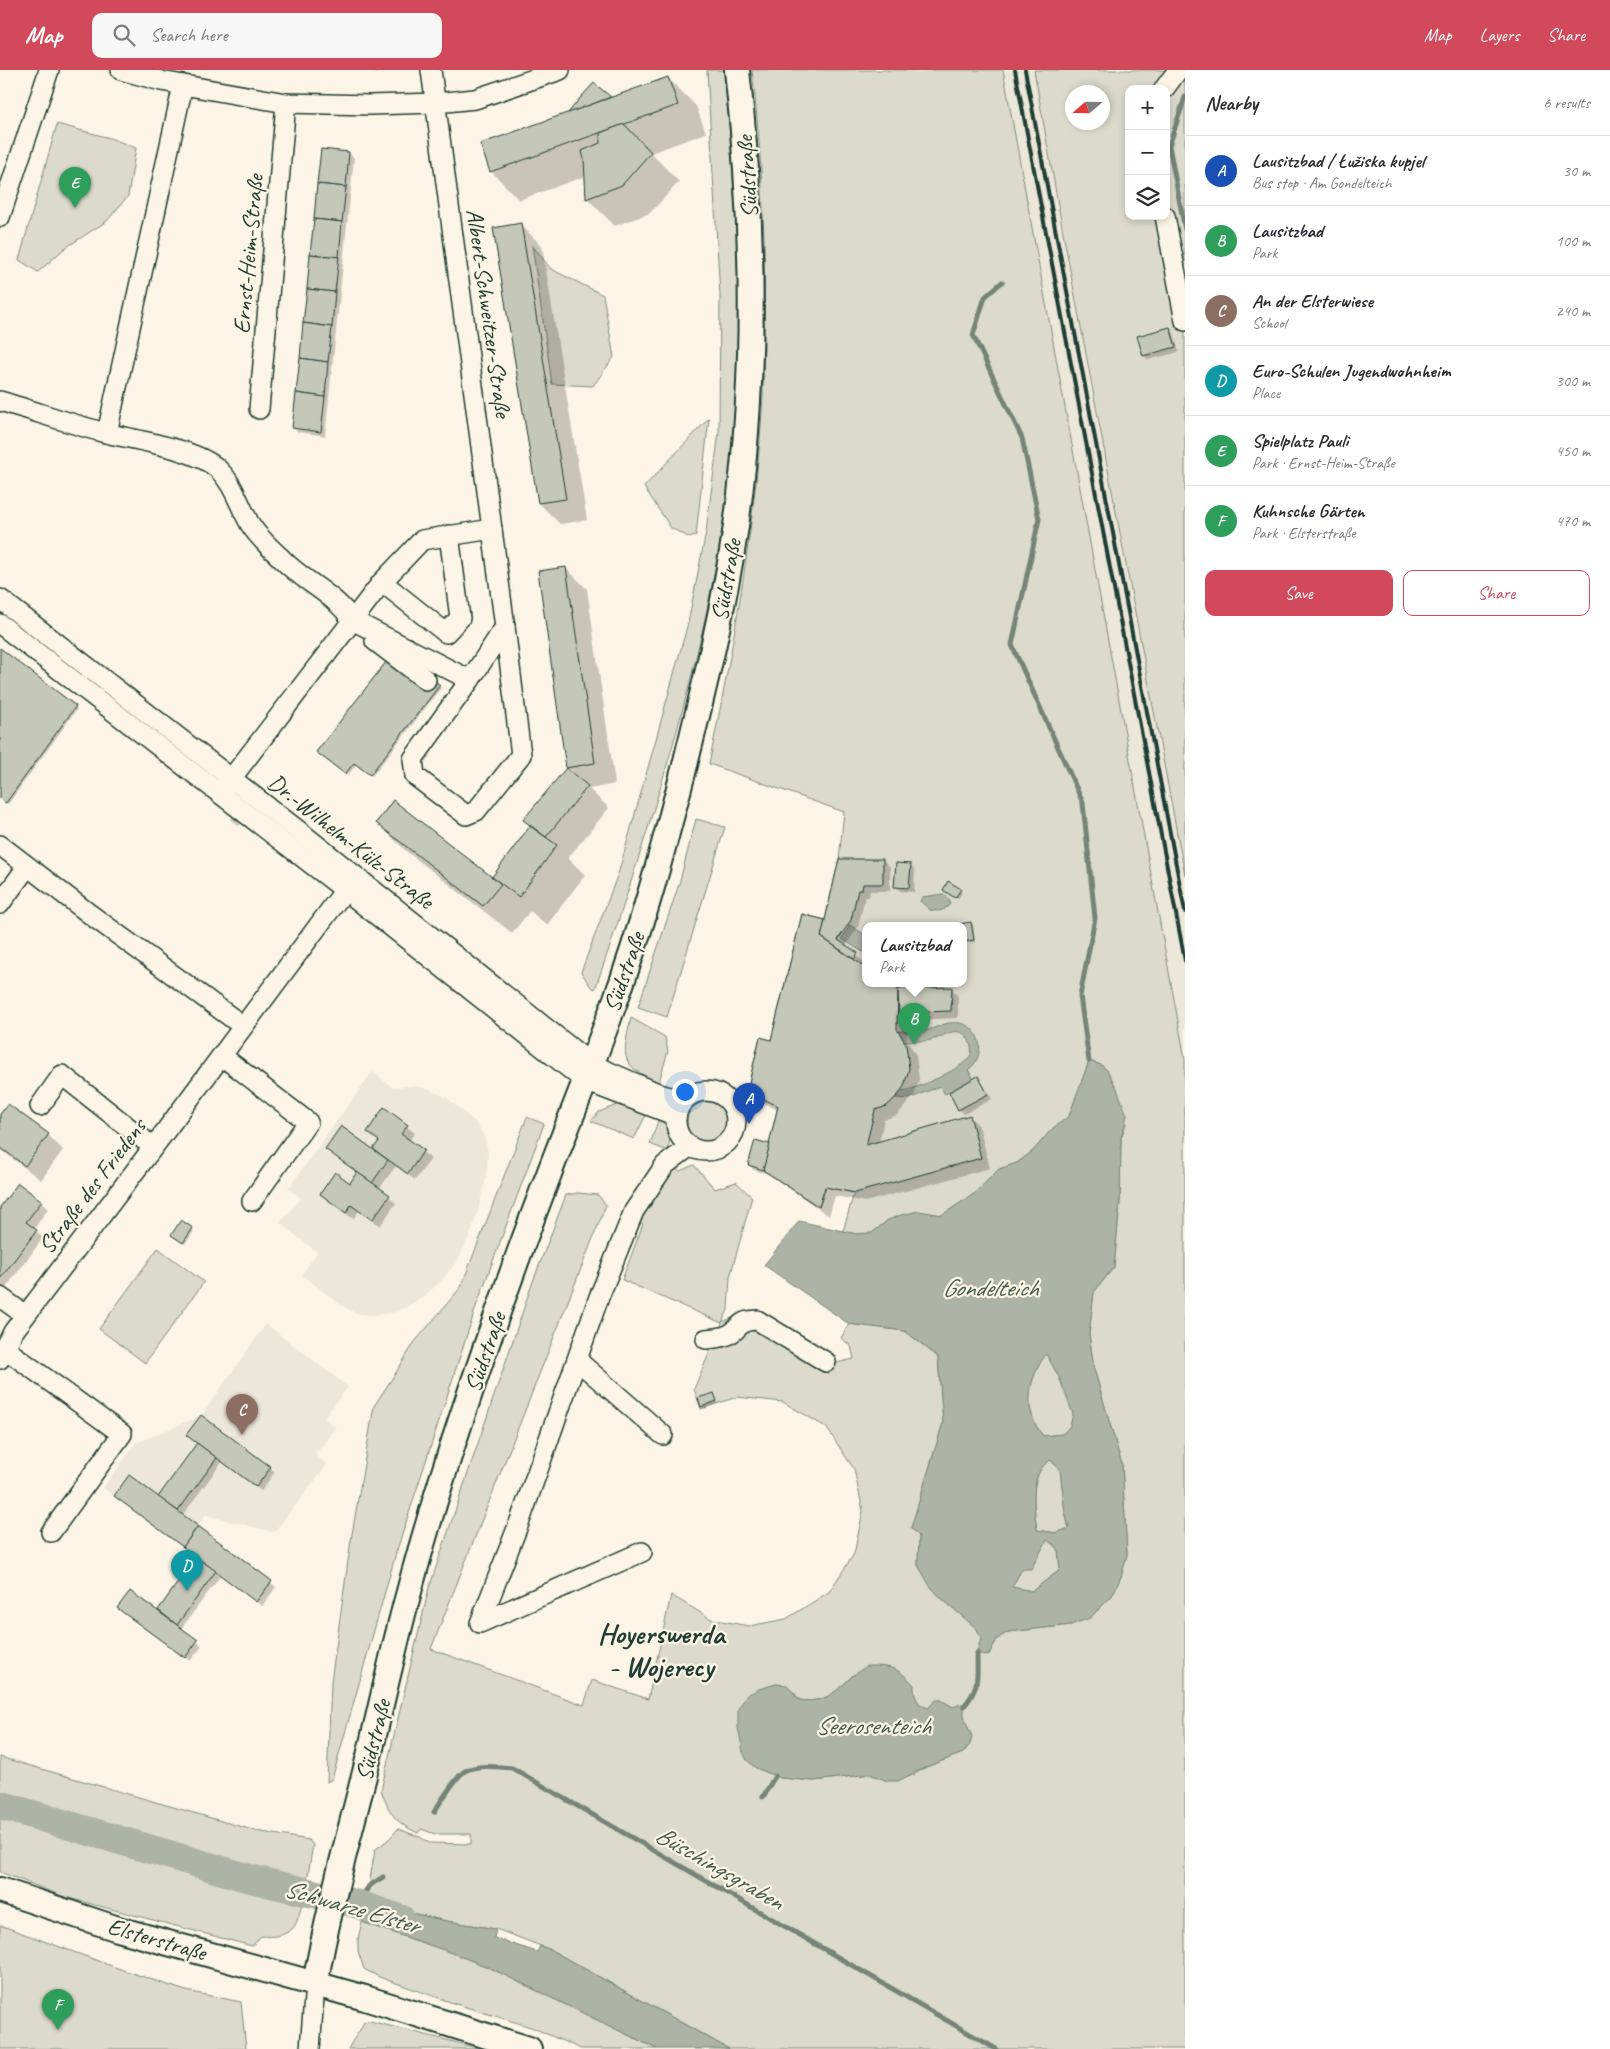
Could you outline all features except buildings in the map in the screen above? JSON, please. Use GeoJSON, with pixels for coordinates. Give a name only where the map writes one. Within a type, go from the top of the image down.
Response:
{"type":"FeatureCollection","features":[{"type":"Feature","properties":{"kind":"main road","name":"Südstraße"},"geometry":{"type":"LineString","coordinates":[[315,1984],[346,1844],[410,1585],[444,1475],[511,1274],[614,1004],[660,861],[714,648],[736,525],[748,390],[750,220],[737,70]]}},
{"type":"Feature","properties":{"kind":"main road","name":"Elsterstraße"},"geometry":{"type":"LineString","coordinates":[[0,1890],[118,1929],[315,1984],[529,2049]]}},
{"type":"Feature","properties":{"kind":"street"},"geometry":{"type":"LineString","coordinates":[[0,217],[49,70]]}},
{"type":"Feature","properties":{"kind":"street"},"geometry":{"type":"LineString","coordinates":[[121,70],[150,74],[183,85],[286,103],[370,105],[436,103],[475,99],[560,70]]}},
{"type":"Feature","properties":{"kind":"street","name":"Albert-Schweitzer-Straße"},"geometry":{"type":"LineString","coordinates":[[431,70],[505,627],[521,755],[476,811],[466,815],[415,776],[412,759],[470,680],[505,627]]}},
{"type":"Feature","properties":{"kind":"street"},"geometry":{"type":"LineString","coordinates":[[1167,85],[1178,70]]}},
{"type":"Feature","properties":{"kind":"street"},"geometry":{"type":"LineString","coordinates":[[107,433],[183,85]]}},
{"type":"Feature","properties":{"kind":"street","name":"Ernst-Heim-Straße"},"geometry":{"type":"LineString","coordinates":[[259,409],[286,103]]}},
{"type":"Feature","properties":{"kind":"street"},"geometry":{"type":"LineString","coordinates":[[1166,220],[1185,321]]}},
{"type":"Feature","properties":{"kind":"street"},"geometry":{"type":"LineString","coordinates":[[0,401],[107,433],[201,458],[216,467],[230,482],[250,525],[286,564],[342,607],[351,622],[426,680]]}},
{"type":"Feature","properties":{"kind":"street"},"geometry":{"type":"LineString","coordinates":[[219,794],[382,582],[422,540],[492,530]]}},
{"type":"Feature","properties":{"kind":"street"},"geometry":{"type":"LineString","coordinates":[[382,582],[446,633],[460,618],[449,535]]}},
{"type":"Feature","properties":{"kind":"street","name":"Dr.-Wilhelm-Külz-Straße"},"geometry":{"type":"LineString","coordinates":[[0,599],[517,1003],[588,1072]]}},
{"type":"Feature","properties":{"kind":"street"},"geometry":{"type":"LineString","coordinates":[[351,622],[470,680]]}},
{"type":"Feature","properties":{"kind":"street","name":"Dr.-Wilhelm-Külz-Straße"},"geometry":{"type":"LineString","coordinates":[[0,624],[345,890],[588,1072],[660,1094],[680,1109]]}},
{"type":"Feature","properties":{"kind":"street"},"geometry":{"type":"LineString","coordinates":[[0,845],[27,867],[244,1026]]}},
{"type":"Feature","properties":{"kind":"street"},"geometry":{"type":"LineString","coordinates":[[0,904],[27,867]]}},
{"type":"Feature","properties":{"kind":"street","name":"Straße des Friedens"},"geometry":{"type":"LineString","coordinates":[[52,1532],[122,1434],[2,1354],[12,1332],[222,1056],[345,890]]}},
{"type":"Feature","properties":{"kind":"street"},"geometry":{"type":"LineString","coordinates":[[222,1056],[308,1122],[252,1201]]}},
{"type":"Feature","properties":{"kind":"street"},"geometry":{"type":"LineString","coordinates":[[40,1106],[62,1075],[153,1147]]}},
{"type":"Feature","properties":{"kind":"street"},"geometry":{"type":"LineString","coordinates":[[706,1091],[720,1094],[732,1105],[736,1114],[735,1133],[731,1140],[722,1148],[710,1152],[688,1147],[676,1128],[680,1109],[694,1094],[706,1091]]}},
{"type":"Feature","properties":{"kind":"street"},"geometry":{"type":"LineString","coordinates":[[642,1552],[480,1623],[521,1518],[610,1269],[634,1210],[664,1165],[688,1147]]}},
{"type":"Feature","properties":{"kind":"street"},"geometry":{"type":"LineString","coordinates":[[0,1297],[25,1315]]}},
{"type":"Feature","properties":{"kind":"street"},"geometry":{"type":"LineString","coordinates":[[706,1338],[723,1337],[732,1333],[746,1320],[757,1320],[826,1362]]}},
{"type":"Feature","properties":{"kind":"street"},"geometry":{"type":"LineString","coordinates":[[578,1361],[663,1435]]}},
{"type":"Feature","properties":{"kind":"street"},"geometry":{"type":"LineString","coordinates":[[310,2049],[315,1984]]}},
{"type":"Feature","properties":{"kind":"shaded area"},"geometry":{"type":"Polygon","coordinates":[[[707,70],[724,70],[735,206],[738,341],[737,386],[729,483],[713,583],[690,682],[648,828],[595,989],[591,987],[581,972],[619,871],[688,623],[706,532],[719,432],[720,295],[707,70]]]}},
{"type":"Feature","properties":{"kind":"shaded area"},"geometry":{"type":"Polygon","coordinates":[[[752,70],[1003,70],[1185,1059],[1185,2049],[729,2049],[549,1949],[496,1929],[441,1920],[366,1902],[375,1850],[398,1829],[420,1837],[429,1843],[471,1844],[471,1834],[435,1834],[421,1829],[418,1833],[410,1829],[394,1817],[387,1806],[381,1790],[429,1588],[532,1284],[566,1195],[578,1193],[598,1195],[606,1205],[431,1649],[584,1705],[592,1680],[648,1699],[671,1595],[711,1619],[749,1626],[786,1619],[829,1592],[854,1554],[863,1511],[854,1469],[826,1427],[783,1402],[737,1397],[701,1409],[694,1389],[722,1323],[622,1280],[643,1224],[624,1210],[665,1165],[680,1171],[694,1165],[715,1189],[736,1182],[752,1197],[730,1277],[728,1310],[722,1322],[737,1316],[823,1366],[854,1359],[851,1346],[841,1338],[849,1324],[905,1331],[938,1357],[943,1423],[911,1528],[919,1535],[918,1565],[941,1598],[977,1628],[988,1656],[997,1639],[1008,1632],[1071,1625],[1121,1577],[1127,1554],[1122,1465],[1094,1369],[1089,1334],[1094,1292],[1114,1267],[1120,1202],[1121,1138],[1126,1124],[1117,1089],[1107,1070],[1101,1065],[1089,1061],[1069,1116],[1052,1129],[1033,1151],[1017,1163],[999,1169],[974,1194],[942,1215],[935,1214],[888,1220],[872,1233],[856,1234],[843,1231],[854,1193],[826,1187],[819,1207],[763,1170],[778,1106],[747,1091],[760,1037],[771,1040],[802,914],[825,920],[839,859],[844,812],[709,764],[742,589],[754,501],[762,413],[765,307],[761,172],[752,70]],[[854,1674],[836,1691],[816,1700],[799,1700],[794,1692],[776,1684],[747,1695],[747,1760],[756,1768],[781,1778],[814,1781],[870,1774],[888,1781],[915,1774],[926,1767],[963,1753],[970,1744],[972,1737],[964,1719],[962,1704],[953,1707],[941,1700],[928,1708],[921,1706],[915,1697],[854,1674]]]}},
{"type":"Feature","properties":{"kind":"shaded area"},"geometry":{"type":"Polygon","coordinates":[[[1003,70],[1034,70],[1065,249],[1185,875],[1185,1059],[1003,70]]]}},
{"type":"Feature","properties":{"kind":"shaded area"},"geometry":{"type":"Polygon","coordinates":[[[1034,70],[1185,70],[1185,875],[1066,249],[1034,70]]]}},
{"type":"Feature","properties":{"kind":"shaded area"},"geometry":{"type":"Polygon","coordinates":[[[57,124],[110,138],[136,148],[128,196],[107,221],[65,248],[38,272],[19,260],[57,124]]]}},
{"type":"Feature","properties":{"kind":"shaded area"},"geometry":{"type":"Polygon","coordinates":[[[532,245],[551,269],[603,295],[614,357],[593,386],[552,384],[532,245]]]}},
{"type":"Feature","properties":{"kind":"shaded area"},"geometry":{"type":"Polygon","coordinates":[[[709,418],[696,535],[690,538],[671,528],[644,487],[709,418]]]}},
{"type":"Feature","properties":{"kind":"shaded area"},"geometry":{"type":"Polygon","coordinates":[[[696,819],[725,827],[667,1017],[638,1007],[679,884],[696,819]]]}},
{"type":"Feature","properties":{"kind":"shaded area"},"geometry":{"type":"Polygon","coordinates":[[[631,1018],[665,1037],[668,1051],[659,1082],[636,1070],[627,1059],[625,1051],[631,1018]]]}},
{"type":"Feature","properties":{"kind":"shaded area"},"geometry":{"type":"Polygon","coordinates":[[[372,1072],[393,1087],[413,1086],[429,1089],[447,1098],[475,1122],[484,1135],[488,1153],[486,1177],[479,1207],[471,1233],[458,1260],[441,1281],[423,1297],[392,1313],[373,1315],[356,1314],[302,1275],[317,1252],[280,1223],[301,1198],[288,1189],[372,1072]]]}},
{"type":"Feature","properties":{"kind":"shaded area"},"geometry":{"type":"Polygon","coordinates":[[[711,1102],[718,1105],[724,1111],[727,1122],[726,1130],[718,1139],[711,1142],[703,1142],[696,1139],[688,1130],[687,1118],[690,1111],[699,1103],[711,1102]]]}},
{"type":"Feature","properties":{"kind":"shaded area"},"geometry":{"type":"Polygon","coordinates":[[[617,1105],[647,1113],[634,1139],[591,1121],[599,1112],[617,1105]]]}},
{"type":"Feature","properties":{"kind":"shaded area"},"geometry":{"type":"Polygon","coordinates":[[[527,1117],[544,1124],[477,1304],[396,1553],[332,1779],[327,1782],[331,1682],[351,1540],[374,1406],[414,1343],[461,1287],[527,1117]]]}},
{"type":"Feature","properties":{"kind":"shaded area"},"geometry":{"type":"Polygon","coordinates":[[[659,1118],[668,1129],[670,1141],[668,1151],[650,1144],[659,1118]]]}},
{"type":"Feature","properties":{"kind":"shaded area"},"geometry":{"type":"Polygon","coordinates":[[[158,1248],[204,1282],[145,1363],[99,1329],[158,1248]]]}},
{"type":"Feature","properties":{"kind":"shaded area"},"geometry":{"type":"Polygon","coordinates":[[[266,1324],[348,1387],[324,1418],[336,1427],[315,1455],[327,1465],[274,1532],[206,1515],[183,1547],[103,1488],[136,1443],[202,1415],[266,1324]]]}},
{"type":"Feature","properties":{"kind":"shaded area"},"geometry":{"type":"Polygon","coordinates":[[[1046,1353],[1059,1377],[1074,1414],[1070,1426],[1063,1434],[1043,1436],[1032,1416],[1030,1395],[1035,1373],[1046,1353]]]}},
{"type":"Feature","properties":{"kind":"shaded area"},"geometry":{"type":"Polygon","coordinates":[[[1050,1460],[1060,1469],[1065,1512],[1069,1528],[1056,1533],[1037,1530],[1034,1502],[1035,1483],[1038,1474],[1050,1460]]]}},
{"type":"Feature","properties":{"kind":"shaded area"},"geometry":{"type":"Polygon","coordinates":[[[1047,1540],[1058,1548],[1060,1570],[1032,1591],[1011,1587],[1022,1568],[1031,1568],[1047,1540]]]}},
{"type":"Feature","properties":{"kind":"shaded area"},"geometry":{"type":"Polygon","coordinates":[[[0,1757],[256,1831],[309,1840],[313,1845],[300,1913],[296,1923],[293,1928],[282,1935],[261,1936],[252,1946],[65,1897],[0,1872],[0,1757]]]}},
{"type":"Feature","properties":{"kind":"shaded area"},"geometry":{"type":"Polygon","coordinates":[[[362,1922],[488,1967],[657,2049],[581,2049],[531,2027],[456,2004],[379,1977],[364,1969],[358,1951],[358,1939],[362,1922]]]}},
{"type":"Feature","properties":{"kind":"shaded area"},"geometry":{"type":"Polygon","coordinates":[[[0,1925],[186,1991],[241,2002],[246,2049],[0,2049],[0,1925]]]}},
{"type":"Feature","properties":{"kind":"shaded area"},"geometry":{"type":"Polygon","coordinates":[[[370,2021],[482,2049],[348,2049],[364,2022],[370,2021]]]}},
{"type":"Feature","properties":{"kind":"water"},"geometry":{"type":"Polygon","coordinates":[[[944,894],[949,899],[950,904],[941,910],[930,910],[920,901],[922,897],[944,894]]]}},
{"type":"Feature","properties":{"kind":"water"},"geometry":{"type":"Polygon","coordinates":[[[850,925],[862,933],[862,951],[842,939],[850,925]]]}},
{"type":"Feature","properties":{"kind":"water"},"geometry":{"type":"Polygon","coordinates":[[[948,1023],[964,1024],[971,1028],[978,1039],[979,1053],[977,1059],[968,1070],[974,1079],[945,1094],[940,1086],[909,1099],[895,1098],[901,1091],[937,1078],[969,1058],[971,1055],[970,1043],[966,1036],[960,1032],[950,1033],[927,1041],[904,1041],[899,1031],[925,1031],[948,1023]]]}},
{"type":"Feature","properties":{"kind":"water","name":"Gondelteich"},"geometry":{"type":"Polygon","coordinates":[[[1089,1061],[1101,1065],[1107,1070],[1117,1089],[1127,1115],[1121,1138],[1120,1202],[1114,1267],[1094,1292],[1089,1334],[1094,1369],[1122,1465],[1127,1554],[1121,1577],[1112,1596],[1090,1618],[1071,1625],[1008,1632],[997,1639],[988,1656],[977,1653],[981,1638],[977,1629],[930,1586],[918,1565],[919,1536],[911,1528],[943,1423],[938,1357],[905,1331],[849,1324],[764,1265],[799,1221],[856,1234],[872,1233],[888,1220],[919,1211],[942,1215],[974,1194],[999,1169],[1017,1163],[1033,1151],[1052,1129],[1069,1116],[1089,1061]],[[1046,1354],[1035,1374],[1030,1395],[1032,1416],[1043,1436],[1063,1434],[1070,1426],[1073,1414],[1059,1377],[1046,1354]],[[1050,1460],[1038,1474],[1034,1492],[1037,1530],[1056,1533],[1069,1528],[1065,1512],[1060,1469],[1050,1460]],[[1047,1540],[1031,1569],[1022,1569],[1012,1587],[1032,1591],[1060,1570],[1058,1548],[1047,1540]]]}},
{"type":"Feature","properties":{"kind":"water","name":"Seerosenteich"},"geometry":{"type":"Polygon","coordinates":[[[867,1666],[888,1667],[903,1674],[914,1685],[914,1693],[918,1702],[928,1708],[936,1700],[941,1700],[953,1707],[962,1704],[965,1707],[965,1718],[972,1737],[970,1744],[963,1753],[926,1767],[898,1781],[888,1781],[870,1774],[814,1781],[781,1778],[756,1768],[747,1760],[743,1752],[738,1727],[738,1709],[747,1695],[776,1684],[787,1685],[799,1700],[811,1701],[821,1699],[836,1691],[867,1666]]]}},
{"type":"Feature","properties":{"kind":"water"},"geometry":{"type":"Polygon","coordinates":[[[366,1902],[441,1920],[496,1929],[494,1938],[537,1952],[540,1946],[549,1949],[729,2049],[657,2049],[488,1967],[362,1922],[366,1902]]]}},
{"type":"Feature","properties":{"kind":"waterway","name":"Büschingsgraben"},"geometry":{"type":"LineString","coordinates":[[1185,97],[1169,146],[1185,230]]}},
{"type":"Feature","properties":{"kind":"waterway"},"geometry":{"type":"LineString","coordinates":[[1002,282],[985,297],[973,335],[1022,438],[1039,519],[1012,645],[1083,803],[1095,918],[1080,996],[1089,1061]]}},
{"type":"Feature","properties":{"kind":"waterway"},"geometry":{"type":"LineString","coordinates":[[964,1706],[975,1687],[977,1653]]}},
{"type":"Feature","properties":{"kind":"waterway","name":"Büschingsgraben"},"geometry":{"type":"LineString","coordinates":[[434,1812],[453,1784],[465,1771],[482,1767],[512,1768],[996,2049]]}},
{"type":"Feature","properties":{"kind":"waterway"},"geometry":{"type":"LineString","coordinates":[[763,1797],[775,1776]]}},
{"type":"Feature","properties":{"kind":"waterway","name":"Schwarze Elster"},"geometry":{"type":"LineString","coordinates":[[0,1805],[248,1878],[357,1904],[401,1919]]}},
{"type":"Feature","properties":{"kind":"waterway","name":"Büschingsgraben"},"geometry":{"type":"LineString","coordinates":[[357,1904],[369,1886],[383,1877]]}},
{"type":"Feature","properties":{"kind":"railway"},"geometry":{"type":"LineString","coordinates":[[1015,70],[1185,961]]}},
{"type":"Feature","properties":{"kind":"railway"},"geometry":{"type":"LineString","coordinates":[[1025,70],[1185,912]]}},
{"type":"Feature","properties":{"kind":"place","name":"Spielplatz Pauli"},"geometry":{"type":"Point","coordinates":[75,208]}},
{"type":"Feature","properties":{"kind":"place","name":"Lausitzbad"},"geometry":{"type":"Point","coordinates":[914,1044]}},
{"type":"Feature","properties":{"kind":"place","name":"Lausitzbad / Łužiska kupjel"},"geometry":{"type":"Point","coordinates":[749,1124]}},
{"type":"Feature","properties":{"kind":"place","name":"An der Elsterwiese"},"geometry":{"type":"Point","coordinates":[242,1435]}},
{"type":"Feature","properties":{"kind":"place","name":"Euro-Schulen Jugendwohnheim"},"geometry":{"type":"Point","coordinates":[187,1591]}},
{"type":"Feature","properties":{"kind":"place","name":"Kuhnsche Gärten"},"geometry":{"type":"Point","coordinates":[58,2030]}},
{"type":"Feature","properties":{"kind":"district","name":"Hoyerswerda - Wojerecy"},"geometry":{"type":"Point","coordinates":[661,1650]}}]}
